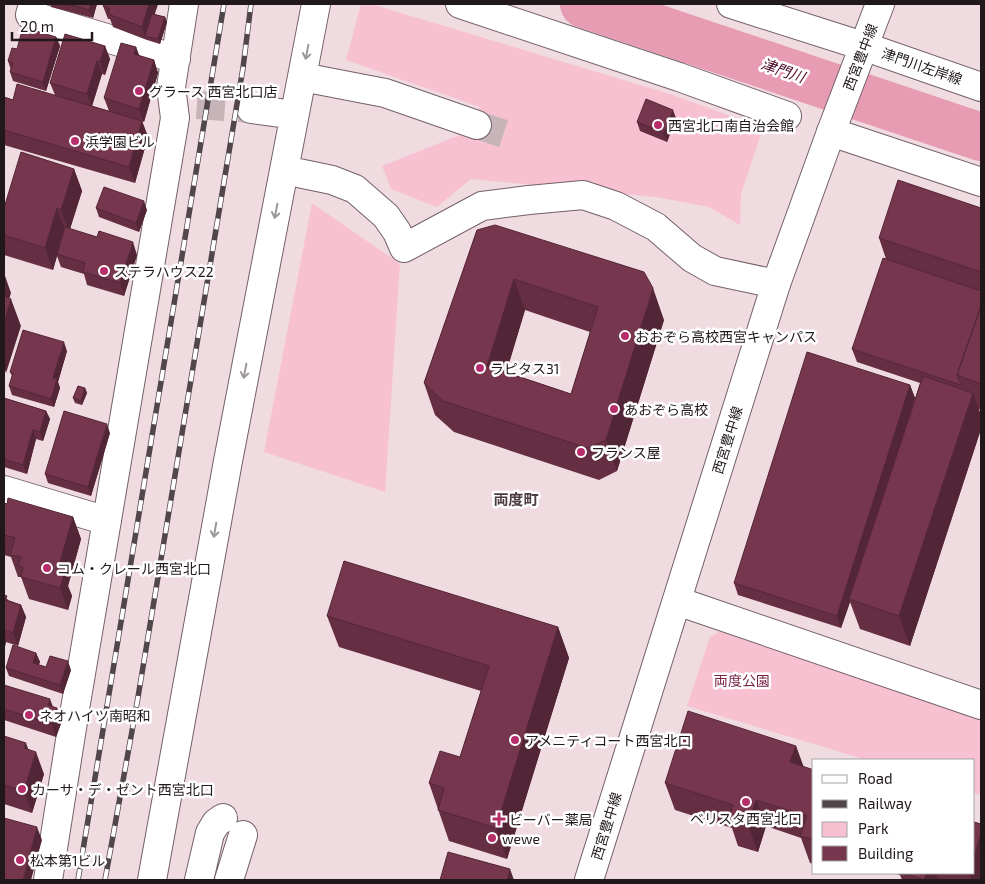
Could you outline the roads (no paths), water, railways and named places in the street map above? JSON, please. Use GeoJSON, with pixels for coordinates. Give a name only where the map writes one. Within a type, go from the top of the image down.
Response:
{"type":"FeatureCollection","features":[{"type":"Feature","properties":{"kind":"street"},"geometry":{"type":"LineString","coordinates":[[33,4],[30,15],[176,59]]}},
{"type":"Feature","properties":{"kind":"street"},"geometry":{"type":"LineString","coordinates":[[48,880],[175,118],[171,87],[184,4]]}},
{"type":"Feature","properties":{"kind":"street"},"geometry":{"type":"LineString","coordinates":[[156,879],[228,461],[316,4]]}},
{"type":"Feature","properties":{"kind":"street"},"geometry":{"type":"LineString","coordinates":[[460,4],[679,77],[787,116]]}},
{"type":"Feature","properties":{"kind":"street","name":"津門川左岸線"},"geometry":{"type":"LineString","coordinates":[[731,4],[860,55],[981,86]]}},
{"type":"Feature","properties":{"kind":"street","name":"西宮豊中線"},"geometry":{"type":"LineString","coordinates":[[589,880],[776,284],[880,4]]}},
{"type":"Feature","properties":{"kind":"street"},"geometry":{"type":"LineString","coordinates":[[302,78],[385,93],[477,125]]}},
{"type":"Feature","properties":{"kind":"street"},"geometry":{"type":"LineString","coordinates":[[252,109],[280,113]]}},
{"type":"Feature","properties":{"kind":"street"},"geometry":{"type":"LineString","coordinates":[[834,125],[981,182]]}},
{"type":"Feature","properties":{"kind":"street"},"geometry":{"type":"LineString","coordinates":[[284,170],[332,180],[355,189],[386,216],[397,232],[404,248],[482,206],[583,195],[616,206],[656,227],[692,258],[715,271],[776,284]]}},
{"type":"Feature","properties":{"kind":"street"},"geometry":{"type":"LineString","coordinates":[[4,490],[107,521]]}},
{"type":"Feature","properties":{"kind":"street"},"geometry":{"type":"LineString","coordinates":[[677,601],[981,705]]}},
{"type":"Feature","properties":{"kind":"street"},"geometry":{"type":"LineString","coordinates":[[199,880],[210,833],[216,823],[233,826],[229,880]]}},
{"type":"Feature","properties":{"kind":"waterway","name":"津門川"},"geometry":{"type":"LineString","coordinates":[[584,4],[981,137]]}},
{"type":"Feature","properties":{"kind":"tunnel"},"geometry":{"type":"LineString","coordinates":[[197,105],[251,109]]}},
{"type":"Feature","properties":{"kind":"tunnel"},"geometry":{"type":"LineString","coordinates":[[477,125],[508,135]]}},
{"type":"Feature","properties":{"kind":"railway"},"geometry":{"type":"LineString","coordinates":[[78,880],[224,4]]}},
{"type":"Feature","properties":{"kind":"railway"},"geometry":{"type":"LineString","coordinates":[[105,880],[136,709],[243,68],[251,4]]}},
{"type":"Feature","properties":{"kind":"place","name":"グラース 西宮北口店"},"geometry":{"type":"Point","coordinates":[139,91]}},
{"type":"Feature","properties":{"kind":"place","name":"西宮北口南自治会館"},"geometry":{"type":"Point","coordinates":[658,125]}},
{"type":"Feature","properties":{"kind":"place","name":"浜学園ビル"},"geometry":{"type":"Point","coordinates":[75,141]}},
{"type":"Feature","properties":{"kind":"place","name":"ステラハウス22"},"geometry":{"type":"Point","coordinates":[104,271]}},
{"type":"Feature","properties":{"kind":"place","name":"おおぞら高校西宮キャンパス"},"geometry":{"type":"Point","coordinates":[625,336]}},
{"type":"Feature","properties":{"kind":"place","name":"ラピタス31"},"geometry":{"type":"Point","coordinates":[480,368]}},
{"type":"Feature","properties":{"kind":"place","name":"あおぞら高校"},"geometry":{"type":"Point","coordinates":[614,409]}},
{"type":"Feature","properties":{"kind":"place","name":"フランス屋"},"geometry":{"type":"Point","coordinates":[581,452]}},
{"type":"Feature","properties":{"kind":"place","name":"コム・クレール西宮北口"},"geometry":{"type":"Point","coordinates":[47,568]}},
{"type":"Feature","properties":{"kind":"place","name":"ネオハイツ南昭和"},"geometry":{"type":"Point","coordinates":[29,715]}},
{"type":"Feature","properties":{"kind":"place","name":"アメニティコート西宮北口"},"geometry":{"type":"Point","coordinates":[515,740]}},
{"type":"Feature","properties":{"kind":"place","name":"カーサ・デ・ゼント西宮北口"},"geometry":{"type":"Point","coordinates":[22,789]}},
{"type":"Feature","properties":{"kind":"place","name":"ベリスタ西宮北口"},"geometry":{"type":"Point","coordinates":[746,802]}},
{"type":"Feature","properties":{"kind":"place","name":"ビーバー薬局"},"geometry":{"type":"Point","coordinates":[499,819]}},
{"type":"Feature","properties":{"kind":"place","name":"wewe"},"geometry":{"type":"Point","coordinates":[492,838]}},
{"type":"Feature","properties":{"kind":"place","name":"松本第1ビル"},"geometry":{"type":"Point","coordinates":[20,860]}},
{"type":"Feature","properties":{"kind":"district","name":"両度町"},"geometry":{"type":"Point","coordinates":[516,499]}},
{"type":"Feature","properties":{"kind":"park label","name":"両度公園"},"geometry":{"type":"Point","coordinates":[742,680]}}]}
